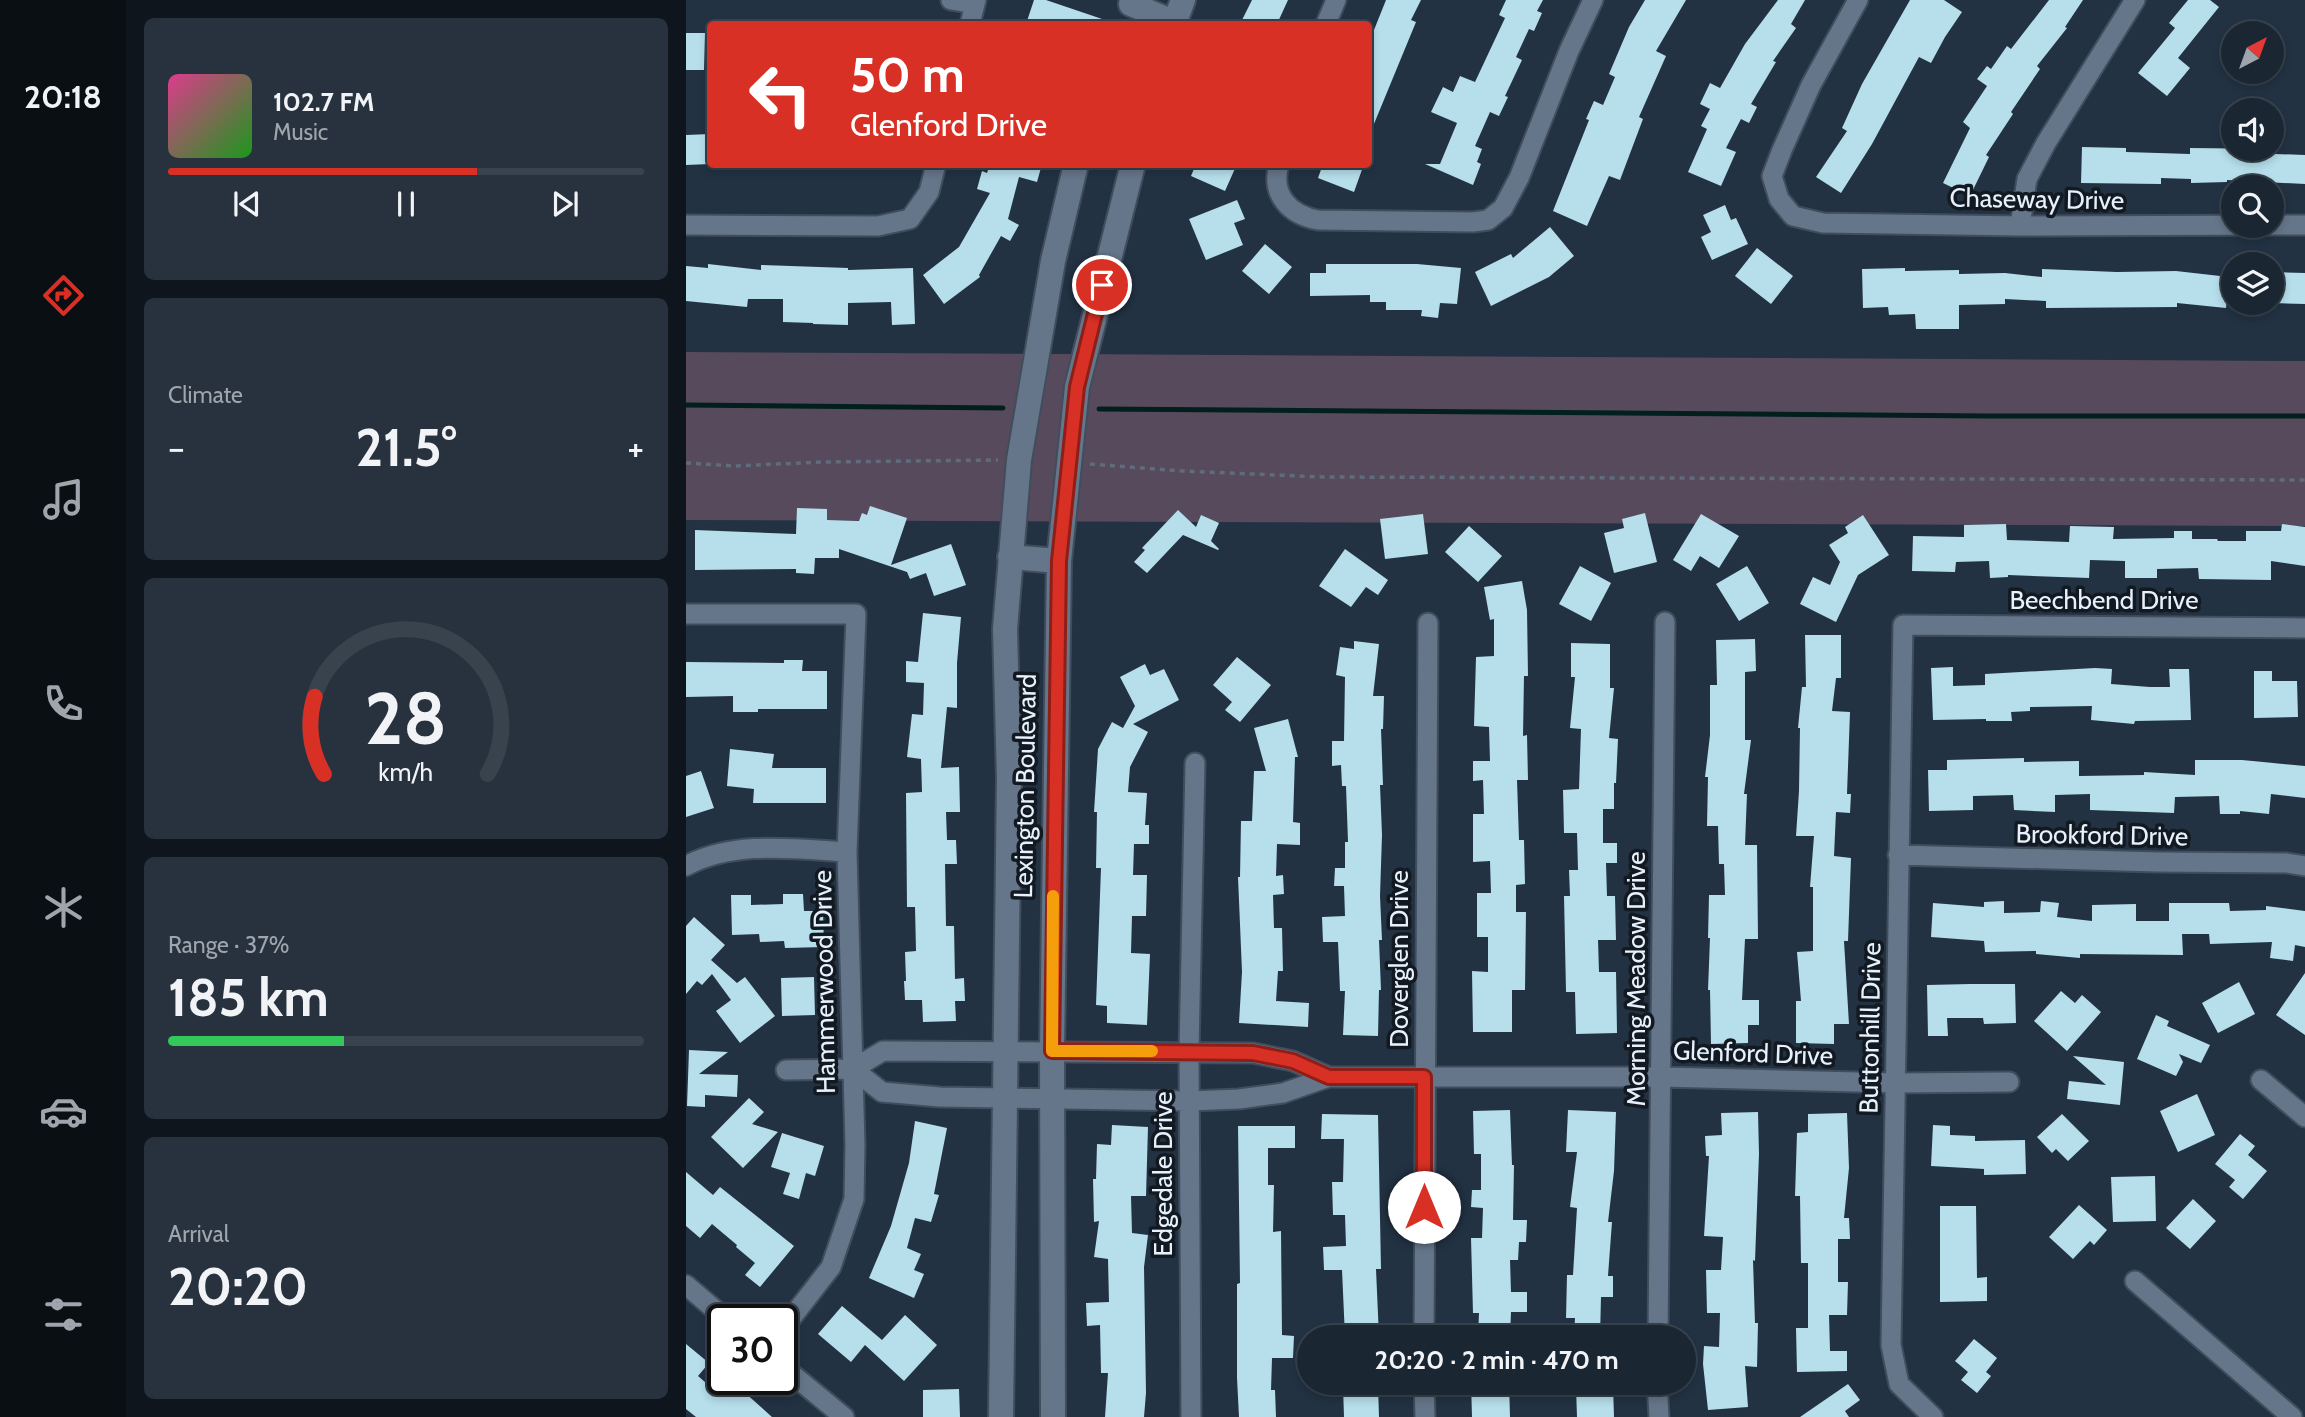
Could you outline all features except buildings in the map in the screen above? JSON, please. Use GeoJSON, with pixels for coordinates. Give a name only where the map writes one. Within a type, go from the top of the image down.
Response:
{"type":"FeatureCollection","features":[{"type":"Feature","properties":{"kind":"street"},"geometry":{"type":"LineString","coordinates":[[951,0],[975,2],[971,21]]}},
{"type":"Feature","properties":{"kind":"street"},"geometry":{"type":"LineString","coordinates":[[1175,21],[1183,0]]}},
{"type":"Feature","properties":{"kind":"street"},"geometry":{"type":"LineString","coordinates":[[1327,21],[1336,0]]}},
{"type":"Feature","properties":{"kind":"street"},"geometry":{"type":"LineString","coordinates":[[1279,168],[1277,191],[1287,205],[1302,217],[1318,220],[1488,220],[1503,208],[1519,178],[1569,51],[1593,0]]}},
{"type":"Feature","properties":{"kind":"street","name":"Chaseway Drive"},"geometry":{"type":"LineString","coordinates":[[1858,0],[1811,85],[1772,176],[1779,199],[1793,216],[1823,223],[2020,226],[2305,225]]}},
{"type":"Feature","properties":{"kind":"street"},"geometry":{"type":"LineString","coordinates":[[2020,226],[2027,179],[2046,143],[2135,0]]}},
{"type":"Feature","properties":{"kind":"street"},"geometry":{"type":"LineString","coordinates":[[1130,10],[1165,21]]}},
{"type":"Feature","properties":{"kind":"street"},"geometry":{"type":"LineString","coordinates":[[686,225],[872,226],[910,219],[929,192],[935,168]]}},
{"type":"Feature","properties":{"kind":"street","name":"Lexington Boulevard"},"geometry":{"type":"LineString","coordinates":[[1000,1417],[1009,778],[1005,629],[1019,460],[1053,261],[1075,168]]}},
{"type":"Feature","properties":{"kind":"street","name":"Lexington Boulevard"},"geometry":{"type":"LineString","coordinates":[[1053,1417],[1052,1051],[1059,561],[1077,387],[1132,168]]}},
{"type":"Feature","properties":{"kind":"street"},"geometry":{"type":"LineString","coordinates":[[1010,557],[1059,561]]}},
{"type":"Feature","properties":{"kind":"street","name":"Hammerwood Drive"},"geometry":{"type":"LineString","coordinates":[[686,614],[856,614],[847,852],[854,1199],[831,1267],[798,1309]]}},
{"type":"Feature","properties":{"kind":"street","name":"Doverglen Drive"},"geometry":{"type":"LineString","coordinates":[[1424,1325],[1428,622]]}},
{"type":"Feature","properties":{"kind":"street","name":"Morning Meadow Drive"},"geometry":{"type":"LineString","coordinates":[[1658,1325],[1665,622]]}},
{"type":"Feature","properties":{"kind":"street","name":"Beechbend Drive"},"geometry":{"type":"LineString","coordinates":[[1903,625],[2305,628]]}},
{"type":"Feature","properties":{"kind":"street","name":"Buttonhill Drive"},"geometry":{"type":"LineString","coordinates":[[1903,625],[1891,1345],[1899,1384],[1933,1417]]}},
{"type":"Feature","properties":{"kind":"street","name":"Edgedale Drive"},"geometry":{"type":"LineString","coordinates":[[1191,1417],[1189,1051],[1195,763]]}},
{"type":"Feature","properties":{"kind":"street"},"geometry":{"type":"LineString","coordinates":[[686,866],[704,856],[740,850],[773,848],[847,852]]}},
{"type":"Feature","properties":{"kind":"street","name":"Brookford Drive"},"geometry":{"type":"LineString","coordinates":[[1898,855],[2287,863],[2305,866]]}},
{"type":"Feature","properties":{"kind":"street","name":"Glenford Drive"},"geometry":{"type":"LineString","coordinates":[[1329,1077],[1293,1061],[1253,1053],[1189,1051],[883,1051],[853,1069],[882,1092],[940,1097],[1189,1101],[1239,1099],[1283,1093],[1329,1077],[1662,1077],[1896,1083],[2009,1082]]}},
{"type":"Feature","properties":{"kind":"street"},"geometry":{"type":"LineString","coordinates":[[786,1070],[853,1069]]}},
{"type":"Feature","properties":{"kind":"street"},"geometry":{"type":"LineString","coordinates":[[2261,1080],[2305,1117]]}},
{"type":"Feature","properties":{"kind":"street"},"geometry":{"type":"LineString","coordinates":[[2136,1281],[2292,1417]]}},
{"type":"Feature","properties":{"kind":"street"},"geometry":{"type":"LineString","coordinates":[[686,1285],[708,1304]]}},
{"type":"Feature","properties":{"kind":"street"},"geometry":{"type":"LineString","coordinates":[[798,1379],[844,1417]]}},
{"type":"Feature","properties":{"kind":"street"},"geometry":{"type":"LineString","coordinates":[[1424,1395],[1424,1417]]}},
{"type":"Feature","properties":{"kind":"street"},"geometry":{"type":"LineString","coordinates":[[1658,1395],[1659,1417]]}},
{"type":"Feature","properties":{"kind":"path"},"geometry":{"type":"LineString","coordinates":[[686,463],[735,466],[821,462],[1019,460]]}},
{"type":"Feature","properties":{"kind":"path"},"geometry":{"type":"LineString","coordinates":[[1068,462],[1182,471],[1323,477],[2305,480]]}},
{"type":"Feature","properties":{"kind":"shaded area"},"geometry":{"type":"Polygon","coordinates":[[[686,352],[2305,361],[2305,526],[686,520],[686,352]]]}},
{"type":"Feature","properties":{"kind":"waterway"},"geometry":{"type":"LineString","coordinates":[[686,405],[1003,408]]}},
{"type":"Feature","properties":{"kind":"waterway"},"geometry":{"type":"LineString","coordinates":[[1099,409],[2305,416]]}},
{"type":"Feature","properties":{"kind":"slow traffic"},"geometry":{"type":"LineString","coordinates":[[1053,896],[1052,1051],[1152,1051]]}},
{"type":"Feature","properties":{"kind":"route"},"geometry":{"type":"LineString","coordinates":[[1102,285],[1077,387],[1059,561],[1055,691],[1052,1051],[1253,1053],[1293,1061],[1329,1077],[1424,1077],[1424,1207]]}}]}
